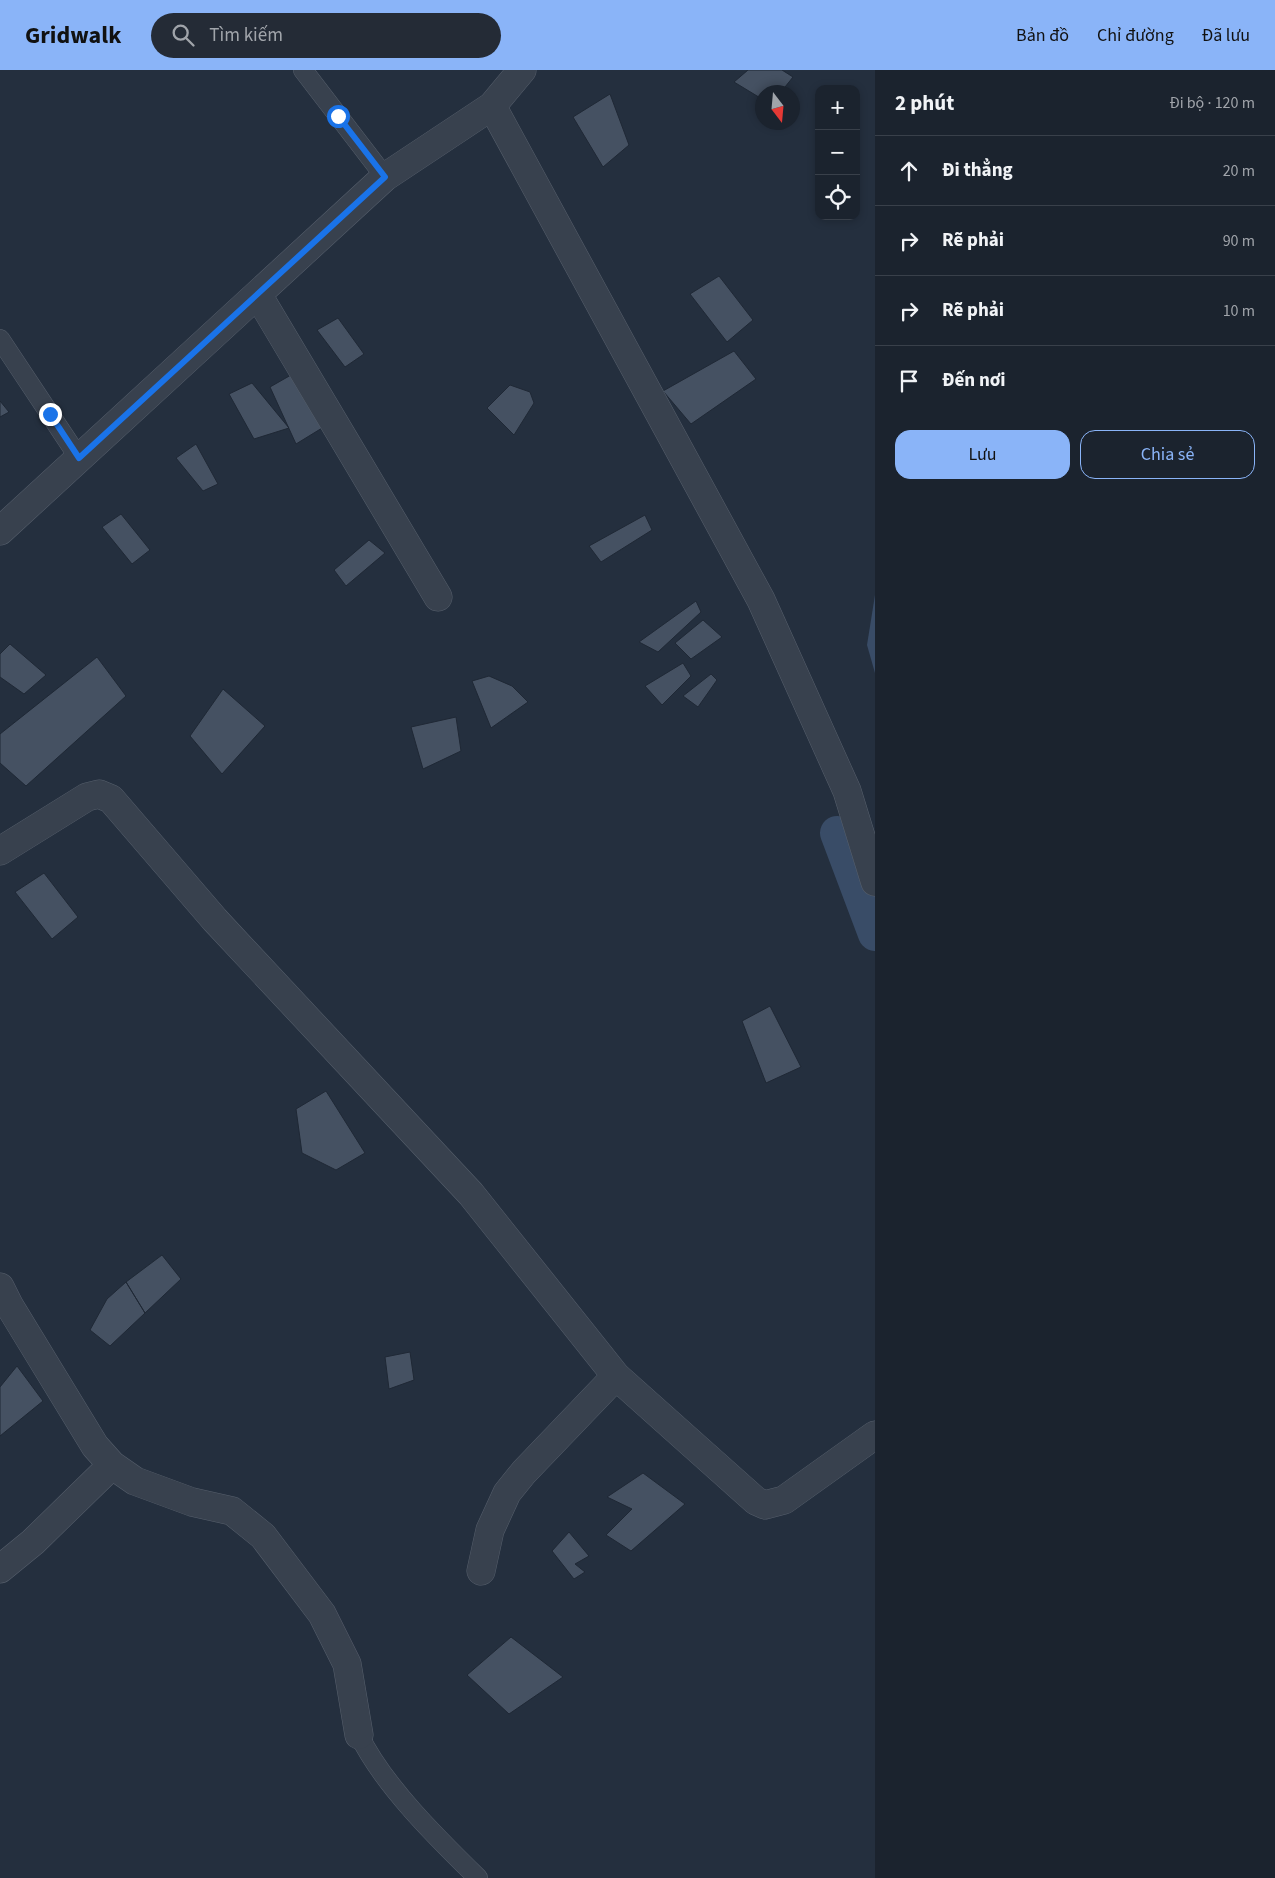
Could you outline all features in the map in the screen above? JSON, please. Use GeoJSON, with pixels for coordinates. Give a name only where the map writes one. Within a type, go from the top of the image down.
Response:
{"type":"FeatureCollection","features":[{"type":"Feature","properties":{"kind":"street"},"geometry":{"type":"LineString","coordinates":[[0,531],[385,177],[492,106],[522,70]]}},
{"type":"Feature","properties":{"kind":"street"},"geometry":{"type":"LineString","coordinates":[[492,106],[761,600],[846,791],[875,882]]}},
{"type":"Feature","properties":{"kind":"street"},"geometry":{"type":"LineString","coordinates":[[258,295],[438,597]]}},
{"type":"Feature","properties":{"kind":"street"},"geometry":{"type":"LineString","coordinates":[[0,851],[88,797],[99,794],[111,799],[216,920],[470,1194],[616,1376],[756,1502],[766,1505],[784,1500],[875,1435]]}},
{"type":"Feature","properties":{"kind":"street"},"geometry":{"type":"LineString","coordinates":[[0,1287],[9,1305],[95,1446],[112,1465],[135,1481],[192,1502],[232,1511],[263,1536],[322,1614],[347,1664],[359,1735]]}},
{"type":"Feature","properties":{"kind":"street"},"geometry":{"type":"LineString","coordinates":[[480,1571],[490,1530],[507,1493],[524,1472],[616,1376]]}},
{"type":"Feature","properties":{"kind":"street"},"geometry":{"type":"LineString","coordinates":[[0,1569],[33,1542],[112,1465]]}},
{"type":"Feature","properties":{"kind":"lane"},"geometry":{"type":"LineString","coordinates":[[303,70],[385,177]]}},
{"type":"Feature","properties":{"kind":"lane"},"geometry":{"type":"LineString","coordinates":[[0,340],[79,458]]}},
{"type":"Feature","properties":{"kind":"lane"},"geometry":{"type":"LineString","coordinates":[[359,1735],[371,1758],[442,1843],[478,1878]]}},
{"type":"Feature","properties":{"kind":"water"},"geometry":{"type":"Polygon","coordinates":[[[875,595],[875,673],[867,645],[875,595]]]}},
{"type":"Feature","properties":{"kind":"building"},"geometry":{"type":"Polygon","coordinates":[[[748,70],[782,70],[793,77],[787,85],[755,85],[755,95],[734,82],[748,70]]]}},
{"type":"Feature","properties":{"kind":"building"},"geometry":{"type":"Polygon","coordinates":[[[610,94],[629,145],[603,167],[573,117],[610,94]]]}},
{"type":"Feature","properties":{"kind":"building"},"geometry":{"type":"Polygon","coordinates":[[[719,276],[753,320],[727,342],[690,294],[719,276]]]}},
{"type":"Feature","properties":{"kind":"building"},"geometry":{"type":"Polygon","coordinates":[[[338,318],[364,354],[345,367],[317,330],[338,318]]]}},
{"type":"Feature","properties":{"kind":"building"},"geometry":{"type":"Polygon","coordinates":[[[734,351],[756,379],[691,424],[663,391],[734,351]]]}},
{"type":"Feature","properties":{"kind":"building"},"geometry":{"type":"Polygon","coordinates":[[[298,371],[327,425],[296,444],[270,387],[298,371]]]}},
{"type":"Feature","properties":{"kind":"building"},"geometry":{"type":"Polygon","coordinates":[[[252,383],[289,428],[254,439],[229,394],[252,383]]]}},
{"type":"Feature","properties":{"kind":"building"},"geometry":{"type":"Polygon","coordinates":[[[510,385],[530,392],[534,403],[514,435],[487,408],[510,385]]]}},
{"type":"Feature","properties":{"kind":"building"},"geometry":{"type":"Polygon","coordinates":[[[0,401],[9,412],[0,417],[0,401]]]}},
{"type":"Feature","properties":{"kind":"building"},"geometry":{"type":"Polygon","coordinates":[[[196,444],[218,484],[203,491],[176,458],[196,444]]]}},
{"type":"Feature","properties":{"kind":"building"},"geometry":{"type":"Polygon","coordinates":[[[121,514],[150,550],[132,564],[102,527],[121,514]]]}},
{"type":"Feature","properties":{"kind":"building"},"geometry":{"type":"Polygon","coordinates":[[[645,515],[652,530],[601,562],[589,546],[645,515]]]}},
{"type":"Feature","properties":{"kind":"building"},"geometry":{"type":"Polygon","coordinates":[[[369,540],[385,553],[346,586],[334,570],[369,540]]]}},
{"type":"Feature","properties":{"kind":"building"},"geometry":{"type":"Polygon","coordinates":[[[696,601],[701,612],[658,652],[639,642],[696,601]]]}},
{"type":"Feature","properties":{"kind":"building"},"geometry":{"type":"Polygon","coordinates":[[[703,620],[722,637],[691,659],[675,643],[703,620]]]}},
{"type":"Feature","properties":{"kind":"building"},"geometry":{"type":"Polygon","coordinates":[[[10,644],[46,675],[24,694],[0,677],[0,654],[10,644]]]}},
{"type":"Feature","properties":{"kind":"building"},"geometry":{"type":"Polygon","coordinates":[[[97,657],[126,696],[26,786],[0,763],[0,734],[97,657]]]}},
{"type":"Feature","properties":{"kind":"building"},"geometry":{"type":"Polygon","coordinates":[[[683,663],[691,676],[662,705],[645,686],[683,663]]]}},
{"type":"Feature","properties":{"kind":"building"},"geometry":{"type":"Polygon","coordinates":[[[711,674],[717,680],[698,707],[683,696],[711,674]]]}},
{"type":"Feature","properties":{"kind":"building"},"geometry":{"type":"Polygon","coordinates":[[[489,676],[512,686],[528,702],[491,728],[472,681],[489,676]]]}},
{"type":"Feature","properties":{"kind":"building"},"geometry":{"type":"Polygon","coordinates":[[[223,689],[265,726],[222,774],[190,736],[223,689]]]}},
{"type":"Feature","properties":{"kind":"building"},"geometry":{"type":"Polygon","coordinates":[[[456,717],[461,751],[423,769],[411,727],[456,717]]]}},
{"type":"Feature","properties":{"kind":"building"},"geometry":{"type":"Polygon","coordinates":[[[44,873],[78,917],[52,939],[15,892],[44,873]]]}},
{"type":"Feature","properties":{"kind":"building"},"geometry":{"type":"Polygon","coordinates":[[[770,1006],[801,1067],[766,1083],[742,1021],[770,1006]]]}},
{"type":"Feature","properties":{"kind":"building"},"geometry":{"type":"Polygon","coordinates":[[[326,1091],[365,1153],[336,1170],[302,1153],[296,1109],[326,1091]]]}},
{"type":"Feature","properties":{"kind":"building"},"geometry":{"type":"Polygon","coordinates":[[[162,1255],[181,1279],[145,1313],[126,1282],[162,1255]]]}},
{"type":"Feature","properties":{"kind":"building"},"geometry":{"type":"Polygon","coordinates":[[[126,1282],[145,1313],[110,1346],[90,1330],[107,1299],[126,1282]]]}},
{"type":"Feature","properties":{"kind":"building"},"geometry":{"type":"Polygon","coordinates":[[[410,1352],[414,1380],[389,1389],[385,1357],[410,1352]]]}},
{"type":"Feature","properties":{"kind":"building"},"geometry":{"type":"Polygon","coordinates":[[[17,1366],[43,1401],[0,1436],[0,1387],[17,1366]]]}},
{"type":"Feature","properties":{"kind":"building"},"geometry":{"type":"Polygon","coordinates":[[[643,1473],[685,1504],[631,1551],[606,1535],[632,1509],[607,1497],[643,1473]]]}},
{"type":"Feature","properties":{"kind":"building"},"geometry":{"type":"Polygon","coordinates":[[[569,1532],[589,1556],[575,1564],[585,1572],[574,1579],[552,1551],[569,1532]]]}},
{"type":"Feature","properties":{"kind":"building"},"geometry":{"type":"Polygon","coordinates":[[[511,1637],[563,1677],[509,1714],[467,1675],[511,1637]]]}},
{"type":"Feature","properties":{"kind":"waterway"},"geometry":{"type":"LineString","coordinates":[[837,833],[875,934]]}},
{"type":"Feature","properties":{"kind":"route"},"geometry":{"type":"LineString","coordinates":[[50,414],[79,458],[385,177],[338,116]]}}]}
